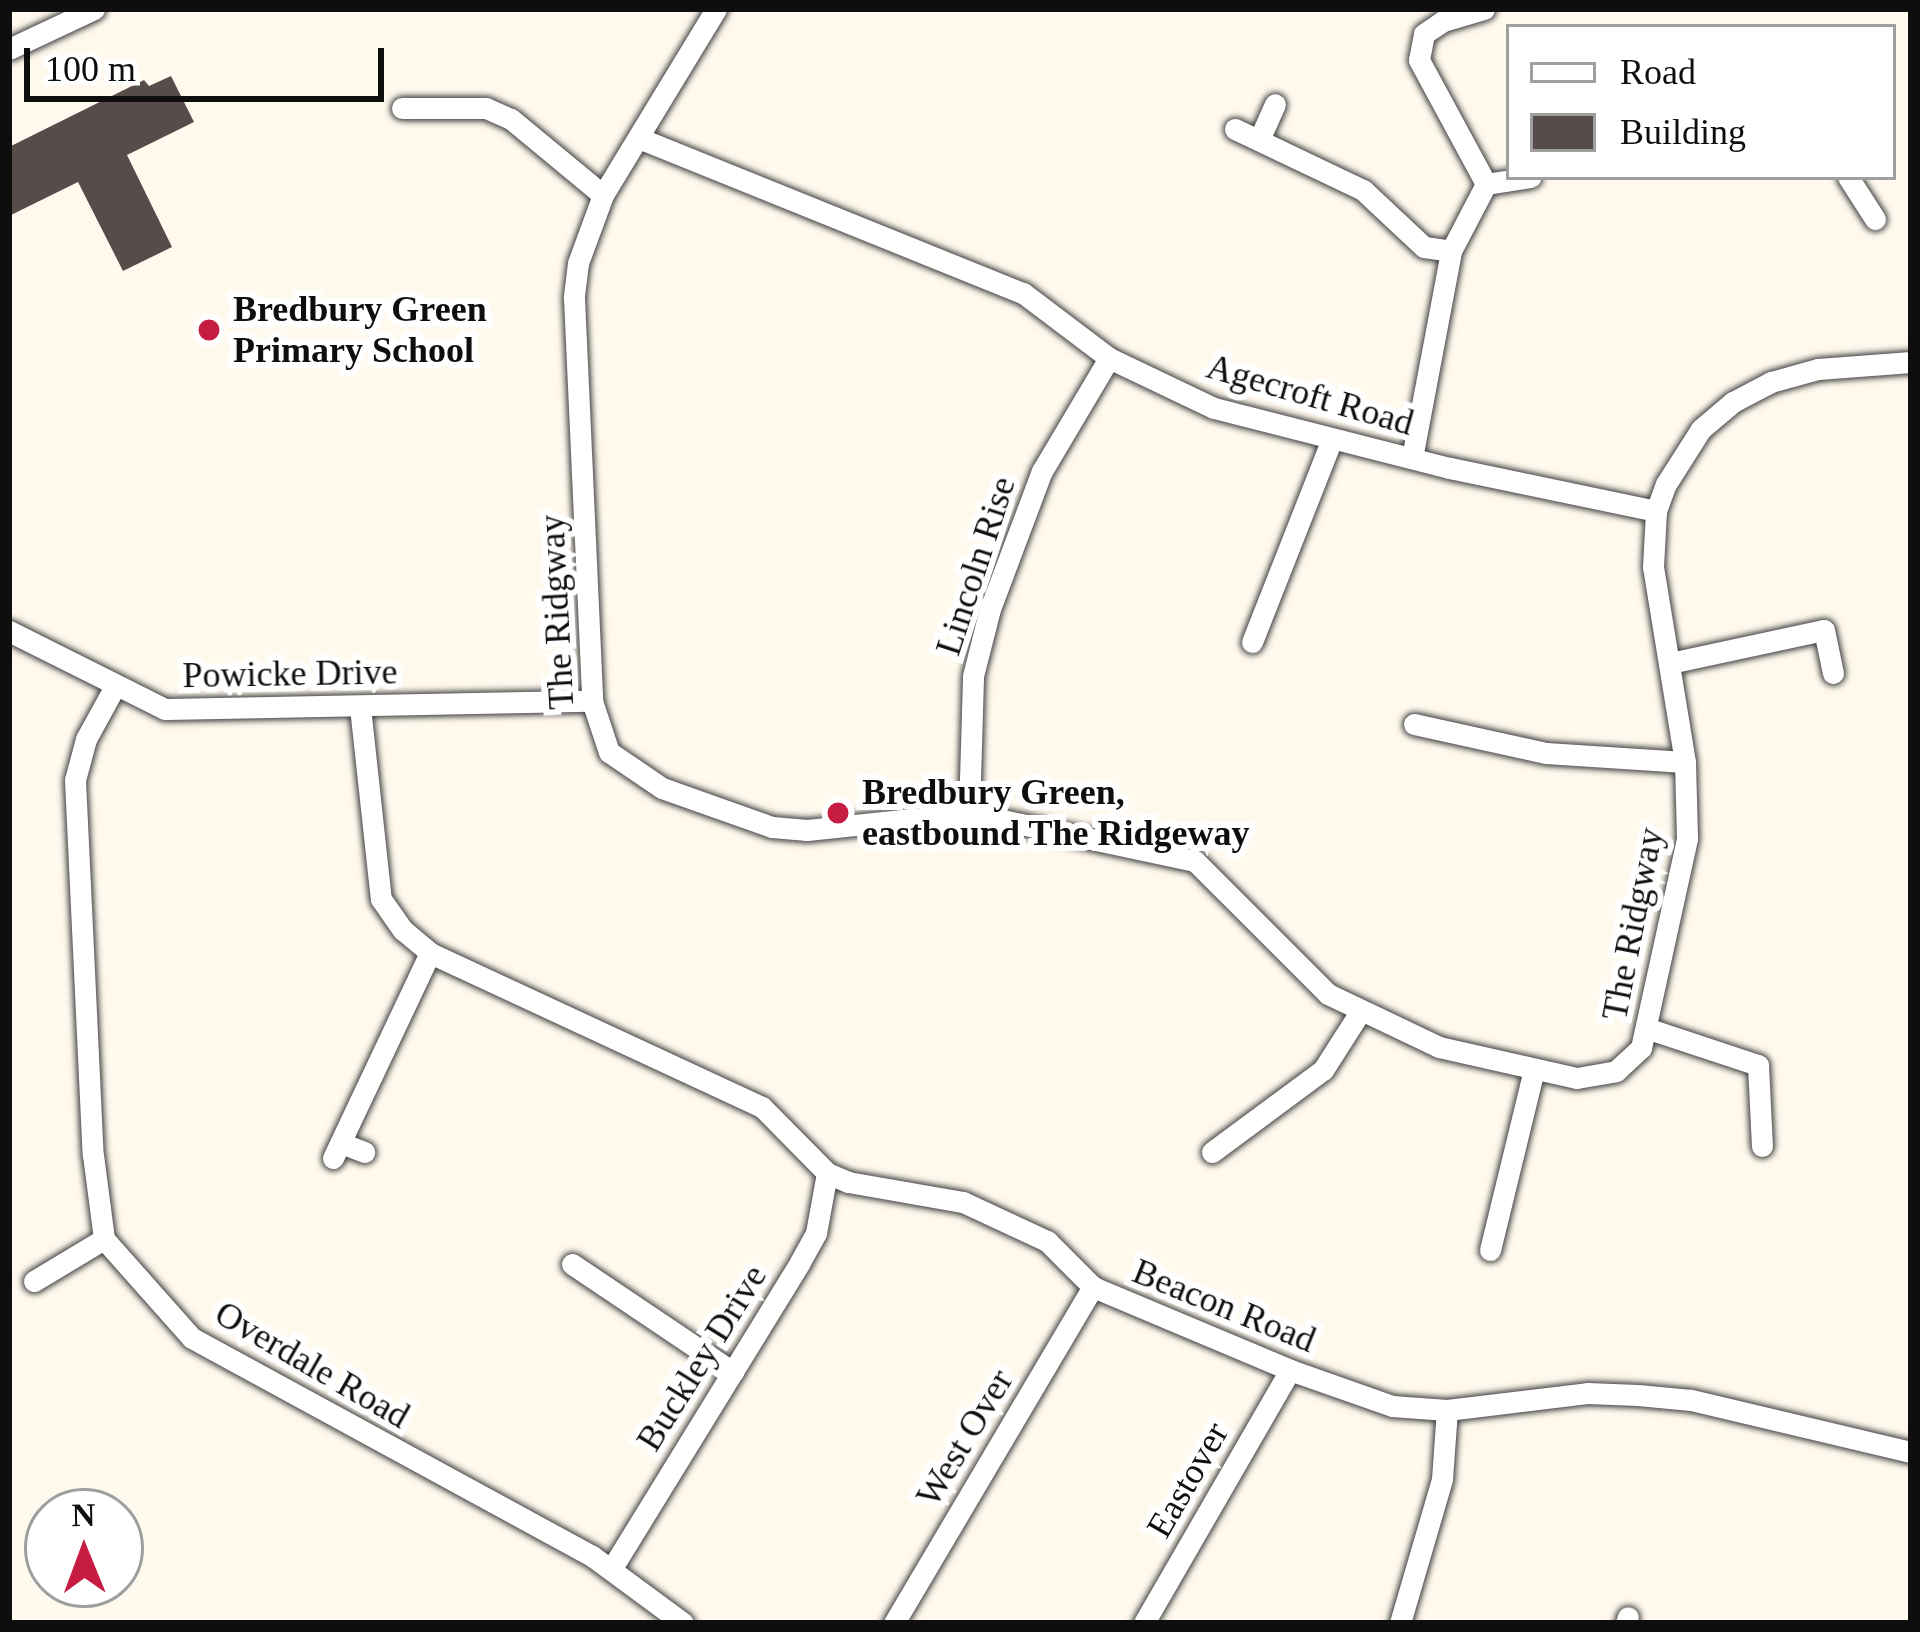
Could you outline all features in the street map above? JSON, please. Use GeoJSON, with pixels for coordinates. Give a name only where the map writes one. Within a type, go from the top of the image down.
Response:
{"type":"FeatureCollection","features":[{"type":"Feature","properties":{"kind":"street"},"geometry":{"type":"LineString","coordinates":[[9,49],[94,9]]}},
{"type":"Feature","properties":{"kind":"street","name":"The Ridgway"},"geometry":{"type":"LineString","coordinates":[[716,9],[587,229],[574,298],[592,701],[602,739],[618,763],[662,788],[772,827],[807,830],[968,813],[1195,861],[1328,994],[1439,1047],[1577,1078],[1603,1076],[1634,1057],[1649,1029],[1687,838],[1685,762],[1653,567],[1656,512],[1679,457],[1733,402],[1771,382],[1819,368],[1911,362]]}},
{"type":"Feature","properties":{"kind":"street"},"geometry":{"type":"LineString","coordinates":[[1484,9],[1443,21],[1424,34],[1419,60],[1486,184]]}},
{"type":"Feature","properties":{"kind":"street"},"geometry":{"type":"LineString","coordinates":[[1259,140],[1275,104]]}},
{"type":"Feature","properties":{"kind":"street"},"geometry":{"type":"LineString","coordinates":[[402,108],[486,108],[511,119],[604,195]]}},
{"type":"Feature","properties":{"kind":"street"},"geometry":{"type":"LineString","coordinates":[[1235,129],[1363,190],[1424,247],[1451,251]]}},
{"type":"Feature","properties":{"kind":"street","name":"Agecroft Road"},"geometry":{"type":"LineString","coordinates":[[641,140],[1023,293],[1109,358],[1214,408],[1656,512]]}},
{"type":"Feature","properties":{"kind":"street"},"geometry":{"type":"LineString","coordinates":[[1486,184],[1511,180]]}},
{"type":"Feature","properties":{"kind":"street"},"geometry":{"type":"LineString","coordinates":[[1850,180],[1875,219]]}},
{"type":"Feature","properties":{"kind":"street"},"geometry":{"type":"LineString","coordinates":[[1412,458],[1451,251],[1486,184]]}},
{"type":"Feature","properties":{"kind":"street","name":"Lincoln Rise"},"geometry":{"type":"LineString","coordinates":[[968,813],[973,676],[990,609],[1042,471],[1109,358]]}},
{"type":"Feature","properties":{"kind":"street"},"geometry":{"type":"LineString","coordinates":[[1252,642],[1332,439]]}},
{"type":"Feature","properties":{"kind":"street"},"geometry":{"type":"LineString","coordinates":[[1670,663],[1824,630],[1833,673]]}},
{"type":"Feature","properties":{"kind":"street","name":"Powicke Drive"},"geometry":{"type":"LineString","coordinates":[[9,631],[114,688],[165,709],[592,701]]}},
{"type":"Feature","properties":{"kind":"street"},"geometry":{"type":"LineString","coordinates":[[34,1281],[104,1239],[92,1155],[75,780],[86,739],[114,688]]}},
{"type":"Feature","properties":{"kind":"street"},"geometry":{"type":"LineString","coordinates":[[360,707],[381,898],[403,930],[430,953],[762,1107],[827,1173]]}},
{"type":"Feature","properties":{"kind":"street"},"geometry":{"type":"LineString","coordinates":[[1414,724],[1546,753],[1685,762]]}},
{"type":"Feature","properties":{"kind":"street"},"geometry":{"type":"LineString","coordinates":[[364,1152],[337,1151],[430,953]]}},
{"type":"Feature","properties":{"kind":"street"},"geometry":{"type":"LineString","coordinates":[[1212,1152],[1323,1070],[1360,1012]]}},
{"type":"Feature","properties":{"kind":"street"},"geometry":{"type":"LineString","coordinates":[[1649,1029],[1758,1065],[1762,1146]]}},
{"type":"Feature","properties":{"kind":"street"},"geometry":{"type":"LineString","coordinates":[[1490,1250],[1534,1069]]}},
{"type":"Feature","properties":{"kind":"street","name":"Beacon Road"},"geometry":{"type":"LineString","coordinates":[[827,1173],[848,1182],[928,1192],[963,1202],[1046,1241],[1093,1287],[1290,1370],[1392,1406],[1447,1410],[1587,1393],[1638,1395],[1691,1400],[1911,1452]]}},
{"type":"Feature","properties":{"kind":"street","name":"Buckley Drive"},"geometry":{"type":"LineString","coordinates":[[612,1568],[816,1233],[827,1173]]}},
{"type":"Feature","properties":{"kind":"street","name":"Overdale Road"},"geometry":{"type":"LineString","coordinates":[[104,1239],[192,1338],[612,1568],[683,1623]]}},
{"type":"Feature","properties":{"kind":"street"},"geometry":{"type":"LineString","coordinates":[[572,1264],[733,1372]]}},
{"type":"Feature","properties":{"kind":"street","name":"West Over"},"geometry":{"type":"LineString","coordinates":[[894,1623],[1093,1287]]}},
{"type":"Feature","properties":{"kind":"street","name":"Eastover"},"geometry":{"type":"LineString","coordinates":[[1144,1623],[1290,1370]]}},
{"type":"Feature","properties":{"kind":"street"},"geometry":{"type":"LineString","coordinates":[[1400,1623],[1442,1479],[1447,1410]]}},
{"type":"Feature","properties":{"kind":"building","name":"Bredbury Green Primary School"},"geometry":{"type":"Polygon","coordinates":[[[171,76],[194,122],[127,155],[172,247],[123,271],[78,182],[9,216],[9,147],[144,80],[149,86],[171,76]]]}},
{"type":"Feature","properties":{"kind":"place","name":"Bredbury Green Primary School"},"geometry":{"type":"Point","coordinates":[209,330]}},
{"type":"Feature","properties":{"kind":"place","name":"Bredbury Green, eastbound The Ridgeway"},"geometry":{"type":"Point","coordinates":[838,813]}}]}
